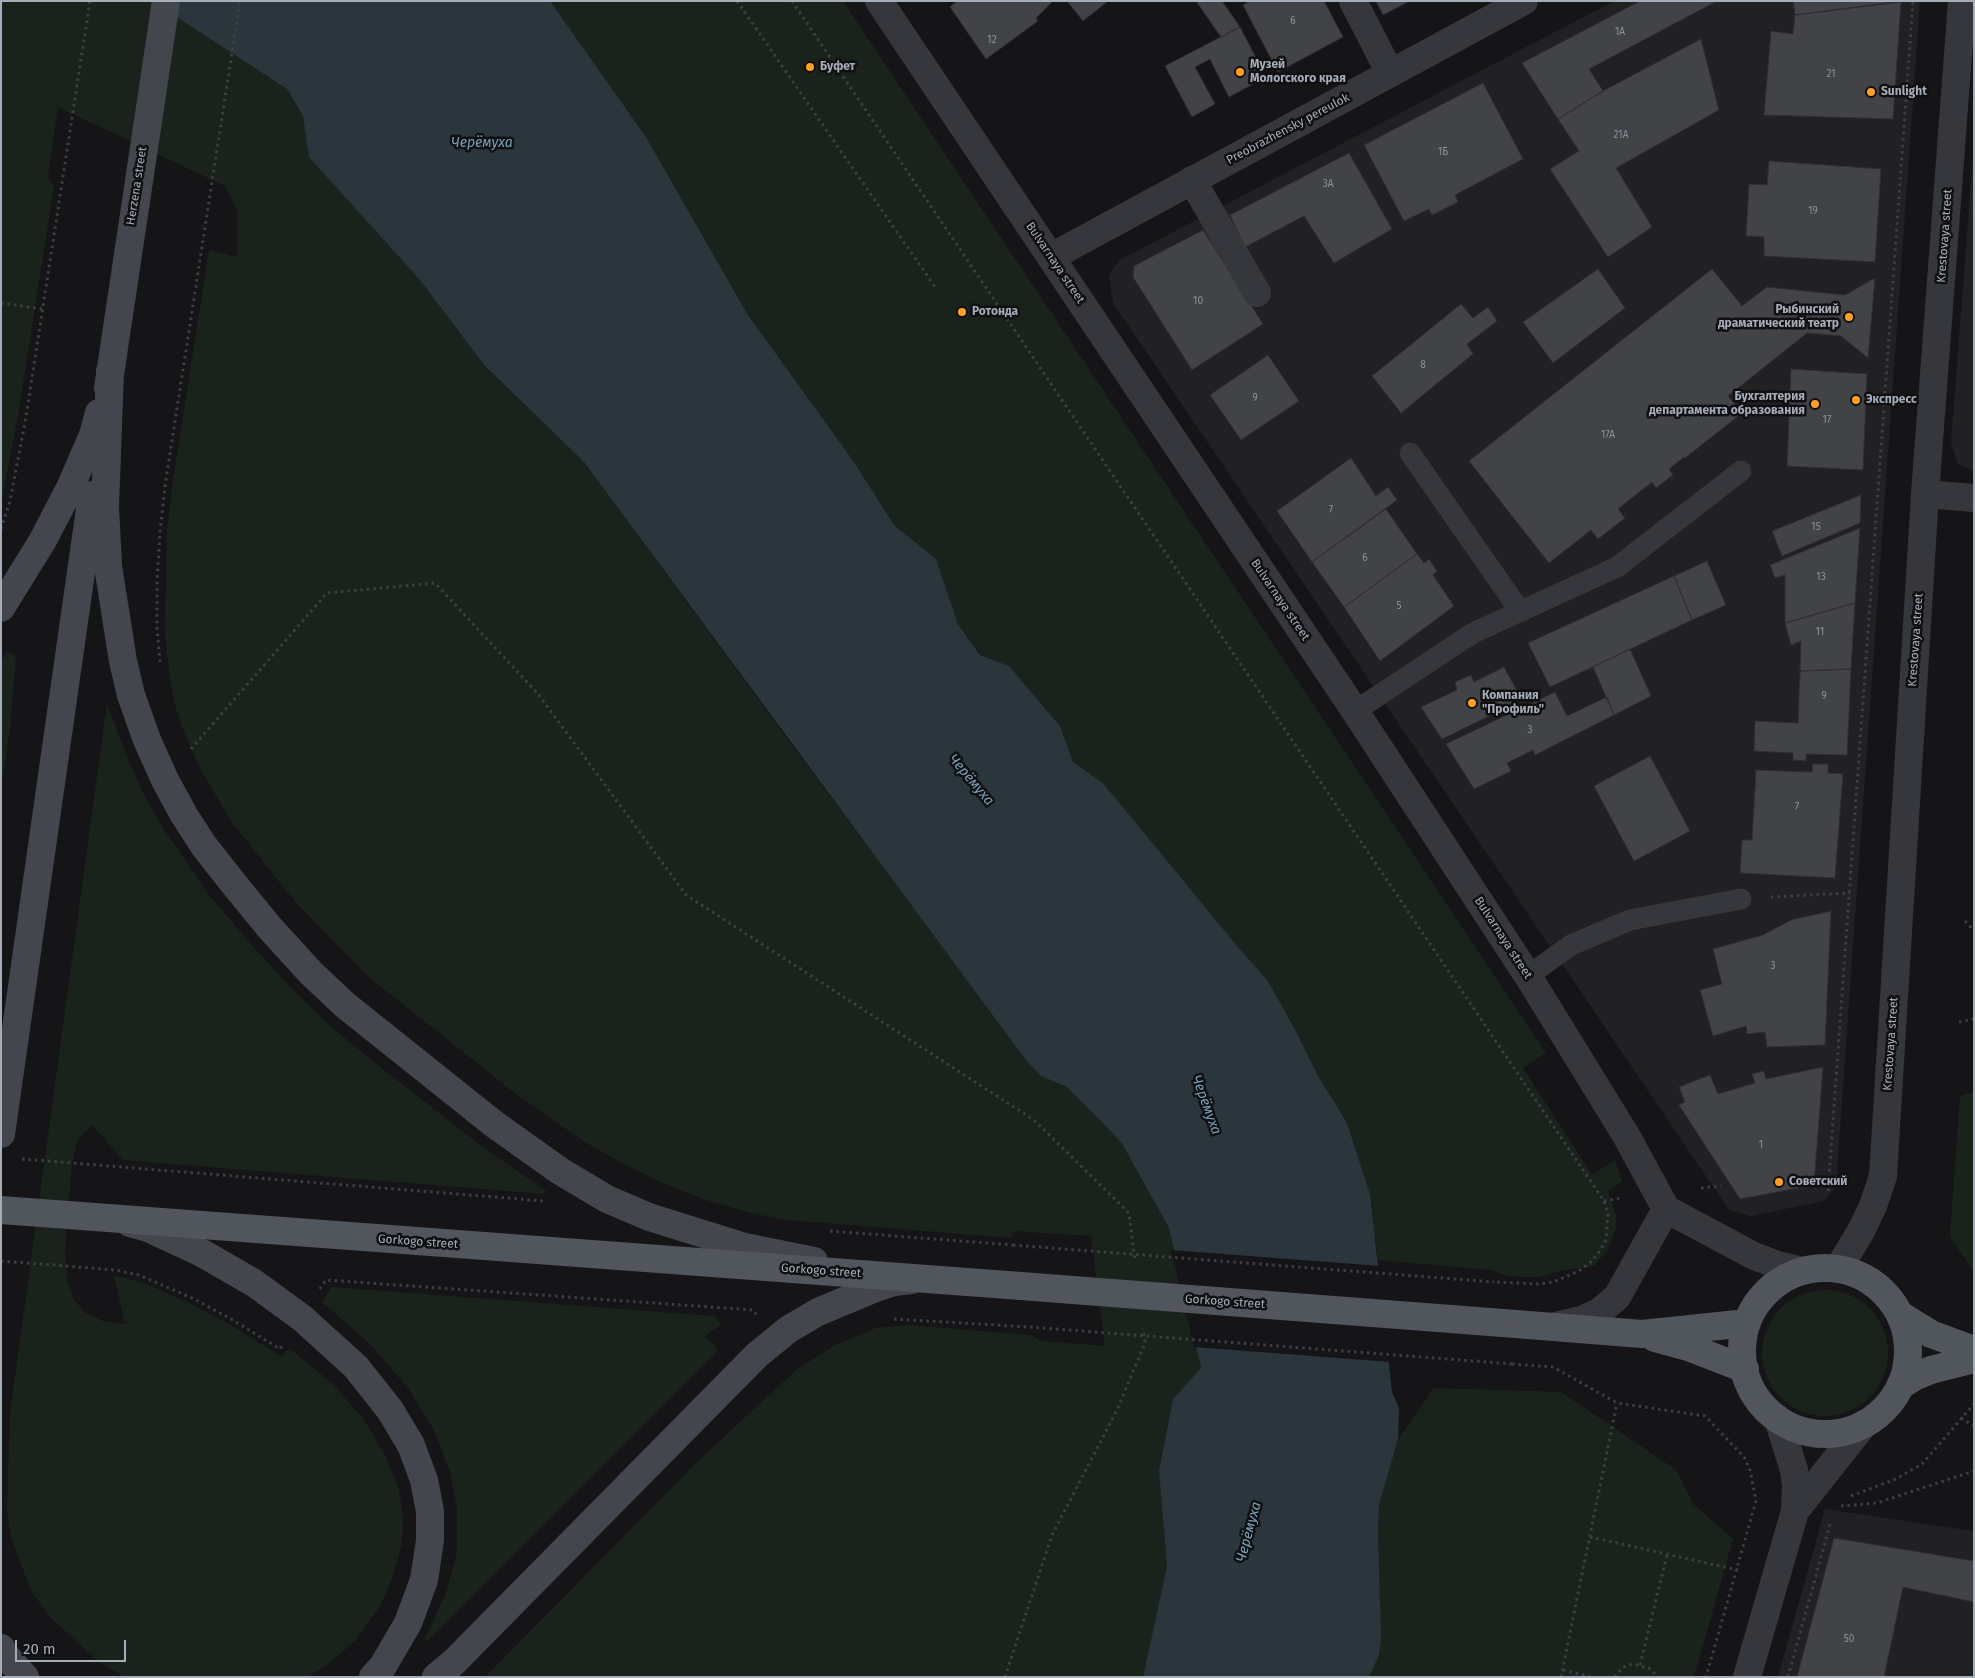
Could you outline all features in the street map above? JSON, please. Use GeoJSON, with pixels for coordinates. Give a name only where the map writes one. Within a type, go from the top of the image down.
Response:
{"type":"FeatureCollection","features":[{"type":"Feature","properties":{"kind":"main road","name":"Herzena street"},"geometry":{"type":"LineString","coordinates":[[110,371],[166,1]]}},
{"type":"Feature","properties":{"kind":"main road"},"geometry":{"type":"LineString","coordinates":[[1,608],[43,540],[70,488],[93,435],[110,371]]}},
{"type":"Feature","properties":{"kind":"main road"},"geometry":{"type":"LineString","coordinates":[[1,1134],[110,371]]}},
{"type":"Feature","properties":{"kind":"main road"},"geometry":{"type":"LineString","coordinates":[[110,371],[105,507],[108,566],[114,613],[131,695],[147,740],[165,780],[184,815],[204,846],[269,927],[311,973],[345,1005],[494,1124],[581,1184],[607,1199],[648,1217],[744,1247],[783,1256],[926,1279]]}},
{"type":"Feature","properties":{"kind":"main road","name":"Gorkogo street"},"geometry":{"type":"LineString","coordinates":[[1,1210],[1642,1334]]}},
{"type":"Feature","properties":{"kind":"main road"},"geometry":{"type":"LineString","coordinates":[[119,1219],[148,1228],[202,1253],[254,1283],[302,1318],[356,1367],[390,1410],[411,1445],[424,1480],[430,1511],[430,1540],[424,1580],[408,1623],[383,1666],[373,1677]]}},
{"type":"Feature","properties":{"kind":"main road"},"geometry":{"type":"LineString","coordinates":[[1815,1268],[1838,1269],[1866,1278],[1888,1297],[1900,1315],[1906,1332],[1908,1351],[1906,1369],[1900,1386],[1885,1408],[1864,1424],[1839,1433],[1820,1434],[1801,1430],[1778,1419],[1766,1409],[1749,1384],[1742,1346],[1747,1323],[1763,1296],[1775,1285],[1803,1271],[1815,1268]]}},
{"type":"Feature","properties":{"kind":"main road"},"geometry":{"type":"LineString","coordinates":[[436,1677],[454,1662],[757,1355],[777,1338],[802,1321],[834,1304],[894,1282],[926,1279]]}},
{"type":"Feature","properties":{"kind":"main road"},"geometry":{"type":"LineString","coordinates":[[1900,1315],[1930,1334],[1974,1350]]}},
{"type":"Feature","properties":{"kind":"main road"},"geometry":{"type":"LineString","coordinates":[[1642,1334],[1747,1323]]}},
{"type":"Feature","properties":{"kind":"main road"},"geometry":{"type":"LineString","coordinates":[[1642,1334],[1688,1347],[1745,1369]]}},
{"type":"Feature","properties":{"kind":"main road"},"geometry":{"type":"LineString","coordinates":[[1900,1386],[1916,1376],[1931,1370],[1974,1359]]}},
{"type":"Feature","properties":{"kind":"main road"},"geometry":{"type":"LineString","coordinates":[[1,1648],[25,1677]]}},
{"type":"Feature","properties":{"kind":"street","name":"Bulvarnaya street"},"geometry":{"type":"LineString","coordinates":[[879,1],[1355,711],[1528,976],[1627,1137],[1666,1209]]}},
{"type":"Feature","properties":{"kind":"street"},"geometry":{"type":"LineString","coordinates":[[1352,1],[1390,74]]}},
{"type":"Feature","properties":{"kind":"street","name":"Preobrazhensky pereulok"},"geometry":{"type":"LineString","coordinates":[[1051,256],[1524,1]]}},
{"type":"Feature","properties":{"kind":"street","name":"Krestovaya street"},"geometry":{"type":"LineString","coordinates":[[1838,1269],[1861,1231],[1873,1206],[1883,1176],[1926,494],[1962,1]]}},
{"type":"Feature","properties":{"kind":"street"},"geometry":{"type":"LineString","coordinates":[[1192,180],[1257,292]]}},
{"type":"Feature","properties":{"kind":"street"},"geometry":{"type":"LineString","coordinates":[[1926,494],[1974,498]]}},
{"type":"Feature","properties":{"kind":"street"},"geometry":{"type":"LineString","coordinates":[[1554,1327],[1584,1319],[1598,1312],[1617,1297],[1666,1209],[1754,1256],[1778,1265],[1803,1271]]}},
{"type":"Feature","properties":{"kind":"street"},"geometry":{"type":"LineString","coordinates":[[1748,1677],[1795,1512],[1796,1485],[1794,1470],[1778,1419]]}},
{"type":"Feature","properties":{"kind":"street"},"geometry":{"type":"LineString","coordinates":[[1795,1512],[1864,1424]]}},
{"type":"Feature","properties":{"kind":"lane"},"geometry":{"type":"LineString","coordinates":[[1410,452],[1520,611]]}},
{"type":"Feature","properties":{"kind":"lane"},"geometry":{"type":"LineString","coordinates":[[1355,711],[1473,633],[1617,567],[1741,471]]}},
{"type":"Feature","properties":{"kind":"lane"},"geometry":{"type":"LineString","coordinates":[[1528,976],[1571,945],[1630,920],[1741,899]]}},
{"type":"Feature","properties":{"kind":"path"},"geometry":{"type":"LineString","coordinates":[[1,529],[10,501],[17,468],[90,1]]}},
{"type":"Feature","properties":{"kind":"path"},"geometry":{"type":"LineString","coordinates":[[160,666],[157,628],[160,522],[164,486],[240,1]]}},
{"type":"Feature","properties":{"kind":"path"},"geometry":{"type":"LineString","coordinates":[[737,1],[935,287]]}},
{"type":"Feature","properties":{"kind":"path"},"geometry":{"type":"LineString","coordinates":[[792,1],[1604,1201],[1608,1214],[1606,1239],[1592,1261],[1579,1271],[1553,1282],[1523,1285],[822,1231]]}},
{"type":"Feature","properties":{"kind":"path"},"geometry":{"type":"LineString","coordinates":[[1828,1191],[1913,1]]}},
{"type":"Feature","properties":{"kind":"path"},"geometry":{"type":"LineString","coordinates":[[1,303],[42,309]]}},
{"type":"Feature","properties":{"kind":"path"},"geometry":{"type":"LineString","coordinates":[[192,749],[327,593],[435,583],[538,694],[686,896],[1034,1120],[1129,1213],[1136,1268]]}},
{"type":"Feature","properties":{"kind":"path"},"geometry":{"type":"LineString","coordinates":[[1741,899],[1850,893]]}},
{"type":"Feature","properties":{"kind":"path"},"geometry":{"type":"LineString","coordinates":[[1965,921],[1974,931]]}},
{"type":"Feature","properties":{"kind":"path"},"geometry":{"type":"LineString","coordinates":[[1959,1022],[1974,1019]]}},
{"type":"Feature","properties":{"kind":"path"},"geometry":{"type":"LineString","coordinates":[[20,1159],[557,1202],[581,1184]]}},
{"type":"Feature","properties":{"kind":"path"},"geometry":{"type":"LineString","coordinates":[[1,1261],[115,1270],[151,1279],[231,1318],[280,1349],[326,1280],[753,1310],[777,1338]]}},
{"type":"Feature","properties":{"kind":"path"},"geometry":{"type":"LineString","coordinates":[[892,1319],[1030,1327],[1553,1367],[1617,1403],[1705,1416],[1744,1456],[1750,1470],[1756,1501],[1738,1570],[1706,1677]]}},
{"type":"Feature","properties":{"kind":"path"},"geometry":{"type":"LineString","coordinates":[[1006,1677],[1052,1535],[1117,1410],[1145,1343],[1143,1324]]}},
{"type":"Feature","properties":{"kind":"path"},"geometry":{"type":"LineString","coordinates":[[1561,1677],[1617,1403]]}},
{"type":"Feature","properties":{"kind":"path"},"geometry":{"type":"LineString","coordinates":[[1850,1497],[1896,1480],[1922,1464],[1974,1404]]}},
{"type":"Feature","properties":{"kind":"path"},"geometry":{"type":"LineString","coordinates":[[1961,1418],[1974,1426]]}},
{"type":"Feature","properties":{"kind":"path"},"geometry":{"type":"LineString","coordinates":[[1843,1502],[1836,1507],[1878,1503],[1974,1471]]}},
{"type":"Feature","properties":{"kind":"path"},"geometry":{"type":"LineString","coordinates":[[1788,1677],[1833,1514]]}},
{"type":"Feature","properties":{"kind":"path"},"geometry":{"type":"LineString","coordinates":[[1590,1537],[1738,1570]]}},
{"type":"Feature","properties":{"kind":"path"},"geometry":{"type":"LineString","coordinates":[[1640,1665],[1668,1554]]}},
{"type":"Feature","properties":{"kind":"path"},"geometry":{"type":"LineString","coordinates":[[1615,1677],[1623,1667],[1633,1664],[1650,1669],[1657,1677]]}},
{"type":"Feature","properties":{"kind":"path"},"geometry":{"type":"LineString","coordinates":[[1562,1670],[1592,1677]]}},
{"type":"Feature","properties":{"kind":"shaded area"},"geometry":{"type":"Polygon","coordinates":[[[1,1],[152,1],[287,89],[303,116],[310,157],[420,280],[484,365],[584,462],[785,736],[1041,1076],[1067,1087],[1121,1142],[1169,1228],[1201,1368],[1173,1399],[1159,1471],[1167,1566],[1143,1677],[485,1677],[697,1462],[796,1370],[835,1345],[876,1328],[908,1325],[1031,1335],[1040,1341],[1105,1346],[1091,1236],[1013,1231],[1012,1238],[786,1220],[751,1213],[706,1200],[665,1184],[585,1142],[516,1094],[370,978],[296,903],[234,825],[198,764],[182,727],[174,702],[167,656],[165,628],[167,533],[172,487],[209,250],[237,257],[237,209],[225,186],[58,107],[48,177],[54,186],[18,416],[1,504],[1,1]]]}},
{"type":"Feature","properties":{"kind":"shaded area"},"geometry":{"type":"Polygon","coordinates":[[[550,1],[843,1],[1546,1053],[1523,1068],[1592,1175],[1615,1160],[1622,1181],[1608,1191],[1616,1214],[1616,1228],[1607,1251],[1594,1266],[1565,1270],[1539,1277],[1523,1277],[1509,1276],[1490,1270],[1378,1260],[1370,1194],[1347,1123],[1317,1074],[1268,981],[1103,783],[1073,762],[1060,726],[1009,666],[981,655],[958,624],[936,559],[894,525],[854,462],[748,315],[646,137],[550,1]]]}},
{"type":"Feature","properties":{"kind":"shaded area"},"geometry":{"type":"Polygon","coordinates":[[[1614,1],[1920,1],[1836,1186],[1824,1201],[1751,1216],[1729,1210],[1113,303],[1109,276],[1118,261],[1614,1]]]}},
{"type":"Feature","properties":{"kind":"shaded area"},"geometry":{"type":"Polygon","coordinates":[[[1974,142],[1974,471],[1958,464],[1951,443],[1974,142]]]}},
{"type":"Feature","properties":{"kind":"shaded area"},"geometry":{"type":"Polygon","coordinates":[[[8,652],[16,656],[10,729],[1,787],[1,660],[8,652]]]}},
{"type":"Feature","properties":{"kind":"shaded area"},"geometry":{"type":"Polygon","coordinates":[[[107,704],[142,791],[163,828],[209,895],[250,943],[293,990],[328,1024],[479,1144],[546,1191],[545,1194],[123,1160],[93,1126],[84,1132],[77,1142],[72,1164],[65,1250],[67,1280],[73,1298],[84,1312],[102,1321],[125,1324],[114,1276],[149,1285],[191,1304],[229,1324],[282,1357],[289,1348],[333,1384],[364,1420],[385,1455],[398,1487],[403,1514],[402,1544],[394,1573],[381,1605],[355,1641],[327,1665],[307,1677],[125,1677],[99,1662],[50,1617],[31,1591],[11,1537],[7,1510],[10,1413],[107,704]]]}},
{"type":"Feature","properties":{"kind":"shaded area"},"geometry":{"type":"Polygon","coordinates":[[[1974,1092],[1974,1272],[1950,1236],[1960,1096],[1974,1092]]]}},
{"type":"Feature","properties":{"kind":"shaded area"},"geometry":{"type":"Polygon","coordinates":[[[332,1287],[714,1316],[721,1324],[705,1336],[718,1350],[427,1641],[425,1638],[446,1593],[457,1552],[457,1509],[450,1472],[434,1430],[408,1388],[370,1344],[322,1302],[332,1287]]]}},
{"type":"Feature","properties":{"kind":"shaded area"},"geometry":{"type":"Polygon","coordinates":[[[1825,1290],[1849,1295],[1869,1309],[1883,1329],[1888,1353],[1883,1377],[1869,1397],[1849,1411],[1825,1416],[1801,1411],[1781,1397],[1767,1377],[1762,1353],[1767,1329],[1781,1309],[1801,1295],[1825,1290]]]}},
{"type":"Feature","properties":{"kind":"shaded area"},"geometry":{"type":"Polygon","coordinates":[[[1434,1388],[1561,1392],[1676,1470],[1694,1505],[1733,1539],[1694,1677],[1369,1677],[1379,1655],[1379,1504],[1398,1439],[1434,1388]]]}},
{"type":"Feature","properties":{"kind":"shaded area"},"geometry":{"type":"Polygon","coordinates":[[[1825,1509],[1974,1531],[1974,1677],[1778,1677],[1825,1509]]]}},
{"type":"Feature","properties":{"kind":"water","name":"Черёмуха"},"geometry":{"type":"Polygon","coordinates":[[[152,1],[550,1],[646,137],[748,315],[854,462],[894,525],[936,559],[958,624],[980,655],[1009,666],[1060,726],[1073,762],[1103,783],[1268,981],[1317,1074],[1347,1123],[1370,1194],[1392,1392],[1399,1408],[1398,1439],[1379,1505],[1381,1637],[1379,1655],[1369,1677],[1143,1677],[1167,1566],[1159,1471],[1173,1399],[1201,1368],[1169,1228],[1121,1142],[1067,1087],[1041,1076],[1026,1060],[584,462],[484,365],[420,280],[309,157],[303,116],[287,89],[152,1]]]}},
{"type":"Feature","properties":{"kind":"pier"},"geometry":{"type":"Polygon","coordinates":[[[1171,1250],[1381,1266],[1391,1362],[1194,1347],[1171,1250]]]}},
{"type":"Feature","properties":{"kind":"building"},"geometry":{"type":"Polygon","coordinates":[[[957,1],[1053,1],[1036,18],[1038,21],[986,59],[950,7],[957,1]]]}},
{"type":"Feature","properties":{"kind":"building"},"geometry":{"type":"Polygon","coordinates":[[[1067,1],[1108,1],[1083,21],[1067,1]]]}},
{"type":"Feature","properties":{"kind":"building"},"geometry":{"type":"Polygon","coordinates":[[[1196,1],[1222,1],[1240,27],[1221,37],[1196,1]]]}},
{"type":"Feature","properties":{"kind":"building"},"geometry":{"type":"Polygon","coordinates":[[[1250,1],[1324,1],[1343,37],[1278,72],[1243,5],[1250,1]]]}},
{"type":"Feature","properties":{"kind":"building"},"geometry":{"type":"Polygon","coordinates":[[[1376,1],[1410,1],[1383,15],[1376,1]]]}},
{"type":"Feature","properties":{"kind":"building"},"geometry":{"type":"Polygon","coordinates":[[[1640,1],[1717,1],[1589,69],[1603,91],[1558,119],[1522,63],[1640,1]]]}},
{"type":"Feature","properties":{"kind":"building"},"geometry":{"type":"Polygon","coordinates":[[[1793,1],[1901,1],[1795,15],[1793,1]]]}},
{"type":"Feature","properties":{"kind":"building"},"geometry":{"type":"Polygon","coordinates":[[[1901,2],[1893,119],[1764,115],[1771,31],[1793,34],[1795,15],[1901,2]]]}},
{"type":"Feature","properties":{"kind":"building","name":"Музей Мологского края"},"geometry":{"type":"Polygon","coordinates":[[[1240,27],[1266,77],[1229,97],[1210,59],[1195,67],[1215,104],[1192,117],[1165,66],[1240,27]]]}},
{"type":"Feature","properties":{"kind":"building"},"geometry":{"type":"Polygon","coordinates":[[[1701,39],[1719,110],[1616,168],[1652,227],[1608,257],[1550,169],[1579,151],[1558,119],[1603,91],[1701,39]]]}},
{"type":"Feature","properties":{"kind":"building"},"geometry":{"type":"Polygon","coordinates":[[[1483,83],[1523,159],[1455,195],[1458,202],[1432,215],[1429,209],[1404,221],[1364,145],[1483,83]]]}},
{"type":"Feature","properties":{"kind":"building"},"geometry":{"type":"Polygon","coordinates":[[[1349,153],[1392,229],[1334,263],[1304,216],[1245,247],[1230,215],[1349,153]]]}},
{"type":"Feature","properties":{"kind":"building"},"geometry":{"type":"Polygon","coordinates":[[[1769,161],[1881,169],[1875,262],[1764,256],[1764,237],[1746,236],[1749,184],[1767,185],[1769,161]]]}},
{"type":"Feature","properties":{"kind":"building"},"geometry":{"type":"Polygon","coordinates":[[[1203,230],[1263,324],[1192,370],[1133,277],[1134,266],[1203,230]]]}},
{"type":"Feature","properties":{"kind":"building"},"geometry":{"type":"Polygon","coordinates":[[[1598,269],[1625,308],[1553,363],[1523,322],[1598,269]]]}},
{"type":"Feature","properties":{"kind":"building"},"geometry":{"type":"Polygon","coordinates":[[[1712,269],[1742,306],[1767,287],[1845,295],[1875,278],[1868,358],[1841,336],[1807,333],[1728,396],[1742,413],[1669,469],[1673,475],[1656,488],[1652,482],[1618,509],[1625,518],[1598,539],[1591,530],[1549,563],[1469,461],[1712,269]]]}},
{"type":"Feature","properties":{"kind":"building"},"geometry":{"type":"Polygon","coordinates":[[[1461,304],[1473,318],[1488,307],[1497,321],[1467,344],[1473,354],[1401,413],[1372,376],[1461,304]]]}},
{"type":"Feature","properties":{"kind":"building"},"geometry":{"type":"Polygon","coordinates":[[[1268,355],[1299,401],[1241,440],[1210,395],[1268,355]]]}},
{"type":"Feature","properties":{"kind":"building"},"geometry":{"type":"Polygon","coordinates":[[[1791,369],[1867,374],[1863,470],[1787,466],[1791,369]]]}},
{"type":"Feature","properties":{"kind":"building"},"geometry":{"type":"Polygon","coordinates":[[[1351,458],[1376,496],[1388,487],[1397,500],[1312,562],[1277,511],[1351,458]]]}},
{"type":"Feature","properties":{"kind":"building"},"geometry":{"type":"Polygon","coordinates":[[[1861,495],[1860,523],[1782,556],[1772,531],[1861,495]]]}},
{"type":"Feature","properties":{"kind":"building"},"geometry":{"type":"Polygon","coordinates":[[[1386,509],[1417,554],[1344,607],[1312,562],[1386,509]]]}},
{"type":"Feature","properties":{"kind":"building"},"geometry":{"type":"Polygon","coordinates":[[[1860,528],[1855,603],[1785,623],[1785,575],[1775,578],[1770,565],[1860,528]]]}},
{"type":"Feature","properties":{"kind":"building"},"geometry":{"type":"Polygon","coordinates":[[[1417,554],[1424,563],[1429,559],[1437,571],[1433,575],[1454,606],[1380,661],[1344,607],[1417,554]]]}},
{"type":"Feature","properties":{"kind":"building"},"geometry":{"type":"Polygon","coordinates":[[[1707,561],[1726,605],[1692,620],[1674,576],[1707,561]]]}},
{"type":"Feature","properties":{"kind":"building"},"geometry":{"type":"Polygon","coordinates":[[[1674,576],[1692,620],[1550,687],[1528,643],[1674,576]]]}},
{"type":"Feature","properties":{"kind":"building"},"geometry":{"type":"Polygon","coordinates":[[[1855,603],[1851,669],[1800,671],[1801,641],[1791,645],[1785,623],[1855,603]]]}},
{"type":"Feature","properties":{"kind":"building"},"geometry":{"type":"Polygon","coordinates":[[[1630,649],[1651,696],[1614,715],[1593,667],[1630,649]]]}},
{"type":"Feature","properties":{"kind":"building","name":"Компания \"Профиль\""},"geometry":{"type":"Polygon","coordinates":[[[1504,667],[1522,700],[1442,739],[1421,707],[1457,690],[1455,682],[1471,675],[1474,682],[1504,667]]]}},
{"type":"Feature","properties":{"kind":"building"},"geometry":{"type":"Polygon","coordinates":[[[1851,669],[1847,755],[1806,754],[1806,761],[1793,760],[1793,753],[1754,751],[1755,721],[1798,723],[1800,671],[1851,669]]]}},
{"type":"Feature","properties":{"kind":"building"},"geometry":{"type":"Polygon","coordinates":[[[1555,692],[1567,716],[1607,697],[1614,715],[1535,755],[1533,750],[1507,763],[1511,771],[1474,789],[1446,744],[1555,692]]]}},
{"type":"Feature","properties":{"kind":"building"},"geometry":{"type":"Polygon","coordinates":[[[1650,756],[1690,831],[1634,861],[1594,786],[1650,756]]]}},
{"type":"Feature","properties":{"kind":"building"},"geometry":{"type":"Polygon","coordinates":[[[1813,764],[1828,764],[1828,773],[1843,774],[1835,878],[1740,873],[1742,840],[1752,840],[1756,770],[1812,772],[1813,764]]]}},
{"type":"Feature","properties":{"kind":"building"},"geometry":{"type":"Polygon","coordinates":[[[1831,911],[1825,1045],[1767,1047],[1765,1032],[1747,1034],[1746,1026],[1713,1036],[1700,990],[1722,984],[1713,949],[1763,935],[1791,920],[1831,911]]]}},
{"type":"Feature","properties":{"kind":"building"},"geometry":{"type":"Polygon","coordinates":[[[1823,1067],[1814,1185],[1740,1199],[1679,1105],[1685,1102],[1679,1087],[1710,1075],[1718,1094],[1755,1083],[1752,1074],[1764,1071],[1766,1079],[1823,1067]]]}},
{"type":"Feature","properties":{"kind":"building"},"geometry":{"type":"Polygon","coordinates":[[[1834,1538],[1974,1561],[1974,1602],[1903,1587],[1884,1677],[1797,1677],[1834,1538]]]}},
{"type":"Feature","properties":{"kind":"place","name":"Буфет"},"geometry":{"type":"Point","coordinates":[810,67]}},
{"type":"Feature","properties":{"kind":"place","name":"Музей Мологского края"},"geometry":{"type":"Point","coordinates":[1240,72]}},
{"type":"Feature","properties":{"kind":"place","name":"Sunlight"},"geometry":{"type":"Point","coordinates":[1871,92]}},
{"type":"Feature","properties":{"kind":"place","name":"Ротонда"},"geometry":{"type":"Point","coordinates":[962,312]}},
{"type":"Feature","properties":{"kind":"place","name":"Рыбинский драматический театр"},"geometry":{"type":"Point","coordinates":[1849,317]}},
{"type":"Feature","properties":{"kind":"place","name":"Экспресс"},"geometry":{"type":"Point","coordinates":[1856,400]}},
{"type":"Feature","properties":{"kind":"place","name":"Бухгалтерия департамента образования"},"geometry":{"type":"Point","coordinates":[1815,404]}},
{"type":"Feature","properties":{"kind":"place","name":"Компания \"Профиль\""},"geometry":{"type":"Point","coordinates":[1472,703]}},
{"type":"Feature","properties":{"kind":"place","name":"Советский"},"geometry":{"type":"Point","coordinates":[1779,1182]}}]}
